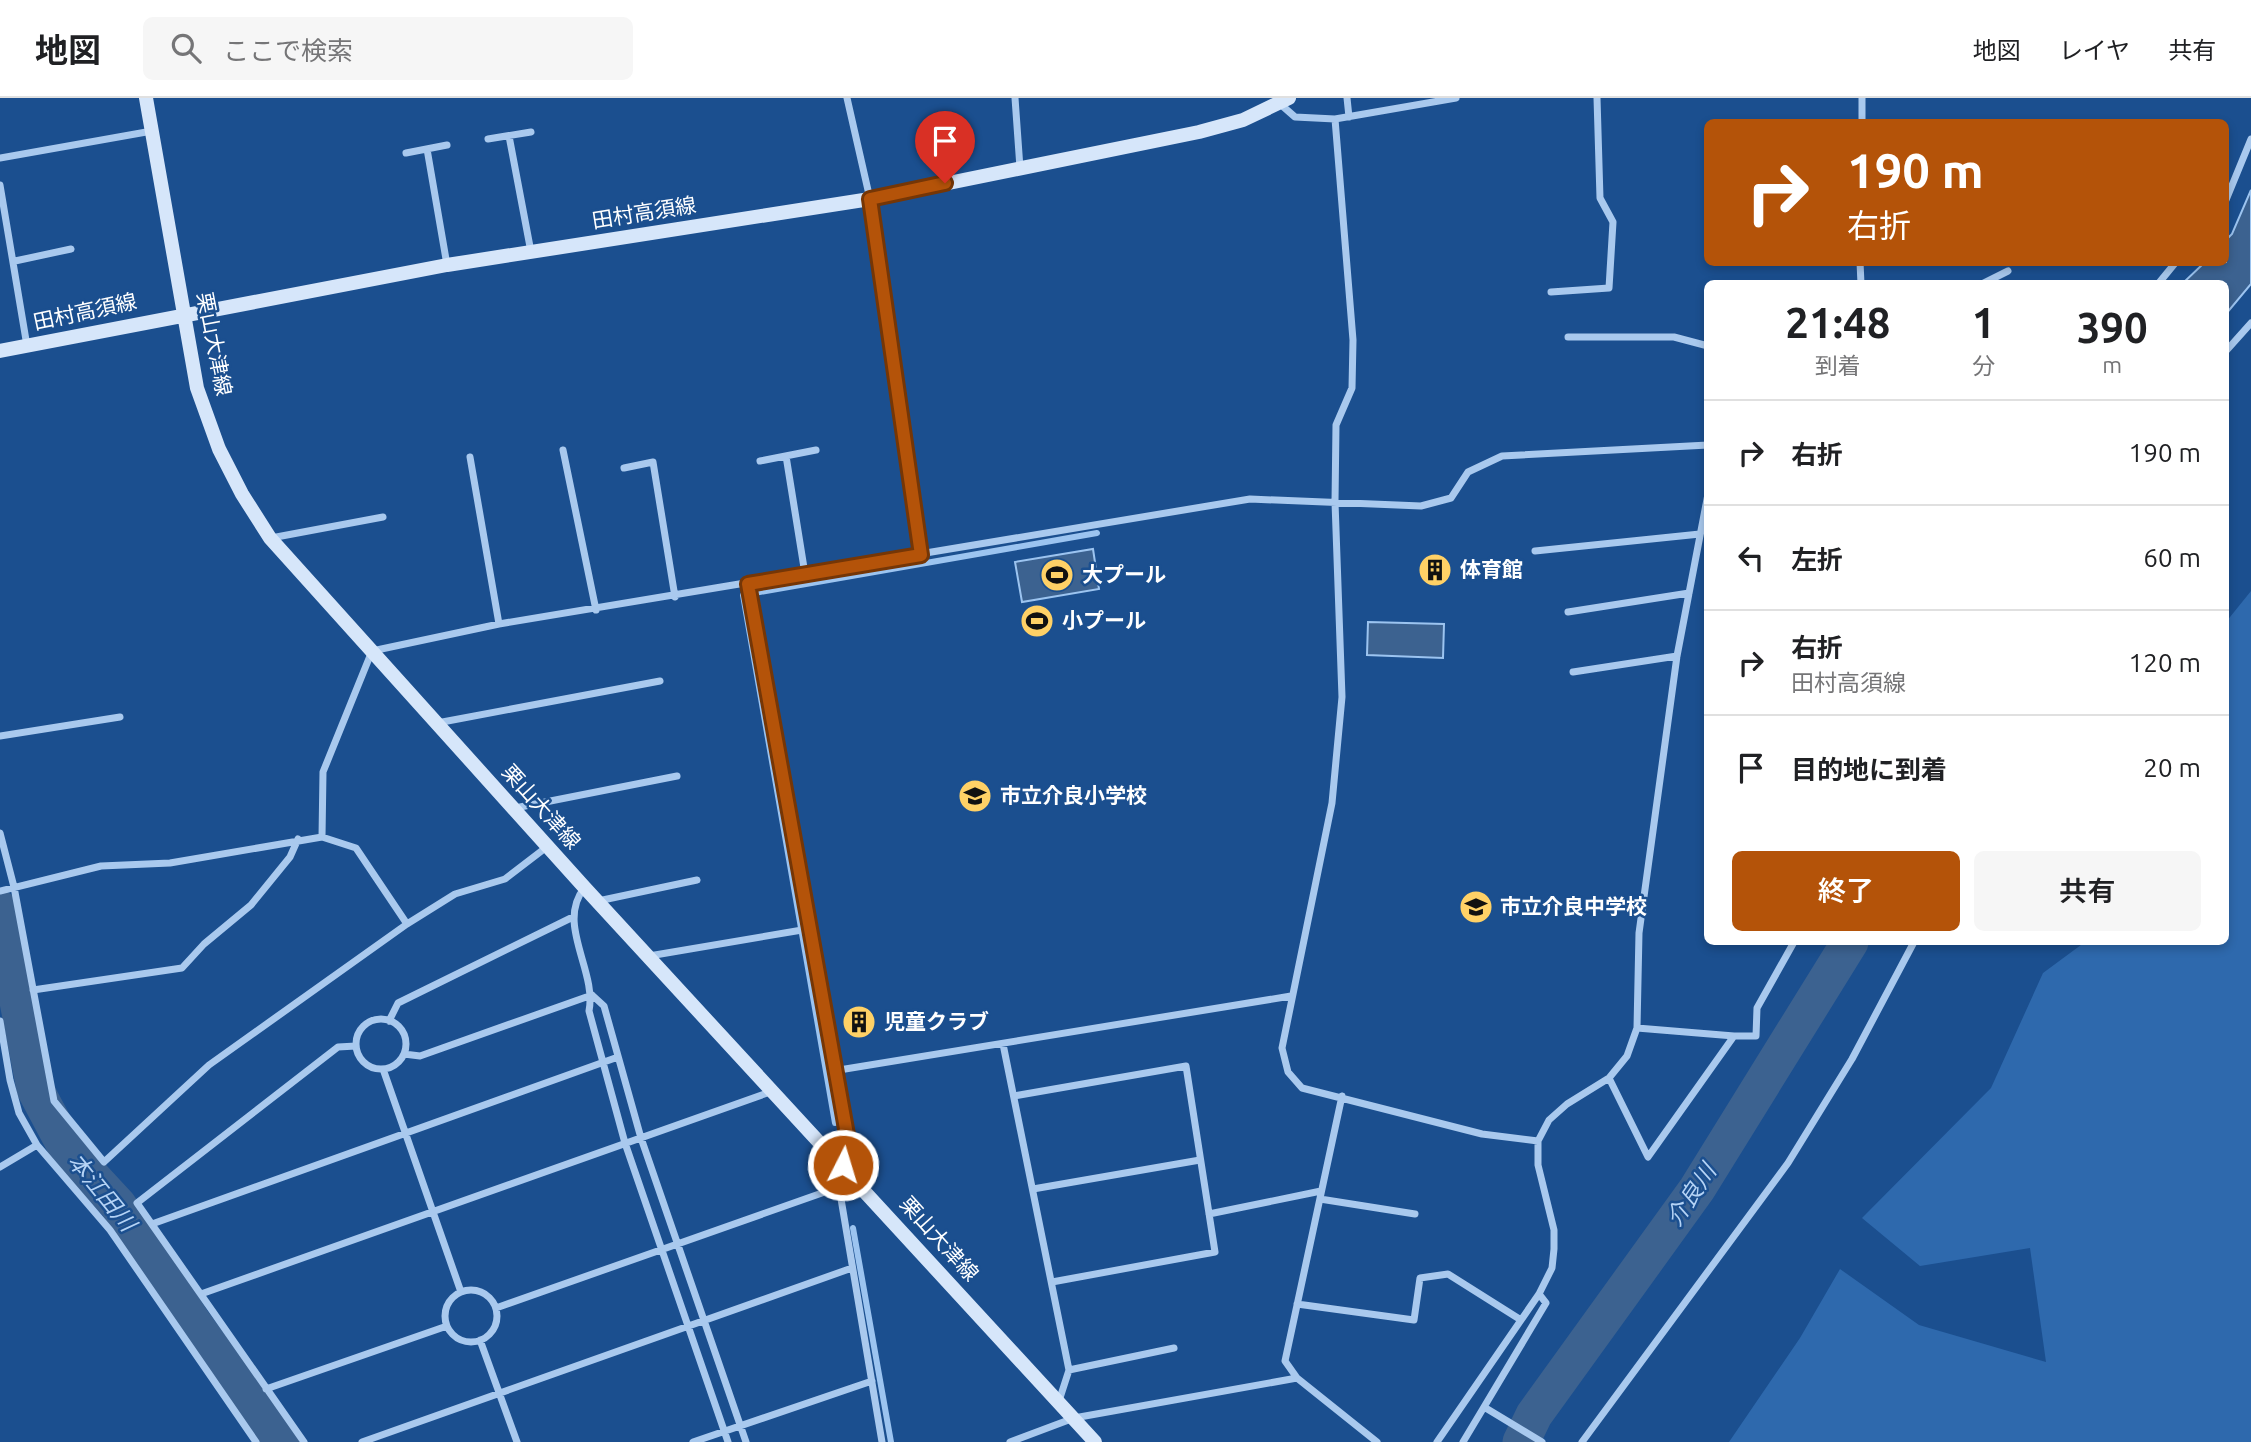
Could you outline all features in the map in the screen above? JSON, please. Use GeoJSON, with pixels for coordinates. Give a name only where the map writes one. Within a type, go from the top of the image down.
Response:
{"type":"FeatureCollection","features":[{"type":"Feature","properties":{"kind":"main road","name":"栗山大津線"},"geometry":{"type":"LineString","coordinates":[[146,98],[197,388],[219,449],[242,494],[270,538],[585,888],[1096,1442]]}},
{"type":"Feature","properties":{"kind":"main road","name":"田村高須線"},"geometry":{"type":"LineString","coordinates":[[0,351],[185,313],[447,265],[870,199],[1199,132],[1243,120],[1284,101]]}},
{"type":"Feature","properties":{"kind":"street"},"geometry":{"type":"LineString","coordinates":[[847,98],[870,199],[921,555]]}},
{"type":"Feature","properties":{"kind":"street"},"geometry":{"type":"LineString","coordinates":[[1016,98],[1020,168]]}},
{"type":"Feature","properties":{"kind":"street"},"geometry":{"type":"LineString","coordinates":[[1347,98],[1349,117]]}},
{"type":"Feature","properties":{"kind":"street"},"geometry":{"type":"LineString","coordinates":[[1284,101],[1295,117],[1335,119],[1456,98]]}},
{"type":"Feature","properties":{"kind":"street"},"geometry":{"type":"LineString","coordinates":[[1551,292],[1609,288],[1613,222],[1600,198],[1597,98]]}},
{"type":"Feature","properties":{"kind":"street"},"geometry":{"type":"LineString","coordinates":[[1861,119],[1862,98]]}},
{"type":"Feature","properties":{"kind":"street"},"geometry":{"type":"LineString","coordinates":[[1335,119],[1339,205],[1353,340],[1352,388],[1336,425],[1335,502],[1342,697],[1332,803],[1282,1048],[1287,1072],[1302,1088],[1342,1096],[1482,1134],[1538,1141]]}},
{"type":"Feature","properties":{"kind":"street"},"geometry":{"type":"LineString","coordinates":[[0,158],[152,131]]}},
{"type":"Feature","properties":{"kind":"street"},"geometry":{"type":"LineString","coordinates":[[488,139],[531,132]]}},
{"type":"Feature","properties":{"kind":"street"},"geometry":{"type":"LineString","coordinates":[[509,136],[531,253]]}},
{"type":"Feature","properties":{"kind":"street"},"geometry":{"type":"LineString","coordinates":[[2229,193],[2251,139]]}},
{"type":"Feature","properties":{"kind":"street"},"geometry":{"type":"LineString","coordinates":[[405,153],[447,145]]}},
{"type":"Feature","properties":{"kind":"street"},"geometry":{"type":"LineString","coordinates":[[426,149],[447,265]]}},
{"type":"Feature","properties":{"kind":"street"},"geometry":{"type":"LineString","coordinates":[[0,185],[15,261],[27,346]]}},
{"type":"Feature","properties":{"kind":"street"},"geometry":{"type":"LineString","coordinates":[[15,261],[71,249]]}},
{"type":"Feature","properties":{"kind":"street"},"geometry":{"type":"LineString","coordinates":[[2161,280],[2173,266]]}},
{"type":"Feature","properties":{"kind":"street"},"geometry":{"type":"LineString","coordinates":[[1990,280],[2008,271]]}},
{"type":"Feature","properties":{"kind":"street"},"geometry":{"type":"LineString","coordinates":[[2229,348],[2251,323]]}},
{"type":"Feature","properties":{"kind":"street"},"geometry":{"type":"LineString","coordinates":[[1568,337],[1674,337],[1704,345]]}},
{"type":"Feature","properties":{"kind":"street"},"geometry":{"type":"LineString","coordinates":[[322,837],[323,772],[372,651],[499,624],[675,597],[1250,499],[1421,506],[1451,498],[1468,472],[1502,456],[1704,445]]}},
{"type":"Feature","properties":{"kind":"street"},"geometry":{"type":"LineString","coordinates":[[563,450],[596,610]]}},
{"type":"Feature","properties":{"kind":"street"},"geometry":{"type":"LineString","coordinates":[[760,461],[816,450]]}},
{"type":"Feature","properties":{"kind":"street"},"geometry":{"type":"LineString","coordinates":[[786,456],[805,574]]}},
{"type":"Feature","properties":{"kind":"street"},"geometry":{"type":"LineString","coordinates":[[470,457],[499,624]]}},
{"type":"Feature","properties":{"kind":"street"},"geometry":{"type":"LineString","coordinates":[[624,468],[653,462],[675,597]]}},
{"type":"Feature","properties":{"kind":"street"},"geometry":{"type":"LineString","coordinates":[[1437,1442],[1539,1294],[1552,1268],[1554,1230],[1538,1165],[1538,1141],[1549,1121],[1567,1104],[1609,1078],[1627,1056],[1637,1028],[1639,933],[1677,656],[1704,514]]}},
{"type":"Feature","properties":{"kind":"street"},"geometry":{"type":"LineString","coordinates":[[270,538],[383,517]]}},
{"type":"Feature","properties":{"kind":"street"},"geometry":{"type":"LineString","coordinates":[[1535,551],[1700,534]]}},
{"type":"Feature","properties":{"kind":"street"},"geometry":{"type":"LineString","coordinates":[[748,584],[833,1071],[848,1140],[839,1187],[881,1442]]}},
{"type":"Feature","properties":{"kind":"street"},"geometry":{"type":"LineString","coordinates":[[1568,612],[1689,593]]}},
{"type":"Feature","properties":{"kind":"street"},"geometry":{"type":"LineString","coordinates":[[1573,672],[1677,656]]}},
{"type":"Feature","properties":{"kind":"street"},"geometry":{"type":"LineString","coordinates":[[436,723],[660,681]]}},
{"type":"Feature","properties":{"kind":"street"},"geometry":{"type":"LineString","coordinates":[[0,736],[120,717]]}},
{"type":"Feature","properties":{"kind":"street"},"geometry":{"type":"LineString","coordinates":[[514,808],[677,776]]}},
{"type":"Feature","properties":{"kind":"street"},"geometry":{"type":"LineString","coordinates":[[0,833],[14,887],[54,1101],[104,1162],[209,1065],[407,924],[455,894],[505,879],[549,845]]}},
{"type":"Feature","properties":{"kind":"street"},"geometry":{"type":"LineString","coordinates":[[0,891],[101,866],[170,863],[322,837],[356,848],[407,924]]}},
{"type":"Feature","properties":{"kind":"street"},"geometry":{"type":"LineString","coordinates":[[33,990],[182,968],[251,905],[290,857],[298,839]]}},
{"type":"Feature","properties":{"kind":"street"},"geometry":{"type":"LineString","coordinates":[[597,901],[697,880]]}},
{"type":"Feature","properties":{"kind":"street"},"geometry":{"type":"LineString","coordinates":[[585,888],[575,901],[573,917],[593,995],[589,1011],[625,1143],[728,1442]]}},
{"type":"Feature","properties":{"kind":"street"},"geometry":{"type":"LineString","coordinates":[[389,1021],[398,1003],[573,917]]}},
{"type":"Feature","properties":{"kind":"street"},"geometry":{"type":"LineString","coordinates":[[649,957],[808,929]]}},
{"type":"Feature","properties":{"kind":"street"},"geometry":{"type":"LineString","coordinates":[[1637,1028],[1756,1036],[1757,1008],[1792,945]]}},
{"type":"Feature","properties":{"kind":"street"},"geometry":{"type":"LineString","coordinates":[[1581,1442],[1788,1163],[1852,1059],[1912,945]]}},
{"type":"Feature","properties":{"kind":"street"},"geometry":{"type":"LineString","coordinates":[[404,1054],[420,1056],[593,995]]}},
{"type":"Feature","properties":{"kind":"street"},"geometry":{"type":"LineString","coordinates":[[593,995],[604,1006],[641,1138],[746,1442]]}},
{"type":"Feature","properties":{"kind":"street"},"geometry":{"type":"LineString","coordinates":[[833,1071],[1291,996]]}},
{"type":"Feature","properties":{"kind":"street"},"geometry":{"type":"LineString","coordinates":[[373,1020],[389,1021],[402,1032],[404,1054],[397,1063],[383,1069],[375,1069],[361,1060],[356,1046],[360,1030],[365,1024],[373,1020]]}},
{"type":"Feature","properties":{"kind":"street"},"geometry":{"type":"LineString","coordinates":[[0,1021],[10,1080],[19,1113],[37,1145],[110,1230],[256,1442]]}},
{"type":"Feature","properties":{"kind":"street"},"geometry":{"type":"LineString","coordinates":[[1609,1078],[1648,1157],[1734,1036]]}},
{"type":"Feature","properties":{"kind":"street"},"geometry":{"type":"LineString","coordinates":[[1003,1044],[1069,1370],[1058,1401]]}},
{"type":"Feature","properties":{"kind":"street"},"geometry":{"type":"LineString","coordinates":[[303,1442],[137,1203],[338,1047],[356,1046]]}},
{"type":"Feature","properties":{"kind":"street"},"geometry":{"type":"LineString","coordinates":[[152,1224],[618,1057]]}},
{"type":"Feature","properties":{"kind":"street"},"geometry":{"type":"LineString","coordinates":[[1014,1096],[1186,1066],[1214,1252],[1052,1282]]}},
{"type":"Feature","properties":{"kind":"street"},"geometry":{"type":"LineString","coordinates":[[383,1069],[461,1292]]}},
{"type":"Feature","properties":{"kind":"street"},"geometry":{"type":"LineString","coordinates":[[201,1294],[773,1091]]}},
{"type":"Feature","properties":{"kind":"street"},"geometry":{"type":"LineString","coordinates":[[1342,1096],[1285,1361],[1297,1378],[1377,1442]]}},
{"type":"Feature","properties":{"kind":"street"},"geometry":{"type":"LineString","coordinates":[[0,1167],[37,1145]]}},
{"type":"Feature","properties":{"kind":"street"},"geometry":{"type":"LineString","coordinates":[[1033,1189],[1200,1160]]}},
{"type":"Feature","properties":{"kind":"street"},"geometry":{"type":"LineString","coordinates":[[496,1308],[839,1187]]}},
{"type":"Feature","properties":{"kind":"street"},"geometry":{"type":"LineString","coordinates":[[1209,1214],[1320,1195],[1415,1214]]}},
{"type":"Feature","properties":{"kind":"street"},"geometry":{"type":"LineString","coordinates":[[362,1442],[852,1269]]}},
{"type":"Feature","properties":{"kind":"street"},"geometry":{"type":"LineString","coordinates":[[1297,1304],[1414,1320],[1420,1278],[1448,1274],[1521,1320]]}},
{"type":"Feature","properties":{"kind":"street"},"geometry":{"type":"LineString","coordinates":[[461,1292],[482,1292],[496,1308],[493,1330],[480,1340],[457,1338],[447,1326],[446,1310],[461,1292]]}},
{"type":"Feature","properties":{"kind":"street"},"geometry":{"type":"LineString","coordinates":[[1463,1442],[1546,1303],[1539,1294]]}},
{"type":"Feature","properties":{"kind":"street"},"geometry":{"type":"LineString","coordinates":[[266,1389],[447,1326]]}},
{"type":"Feature","properties":{"kind":"street"},"geometry":{"type":"LineString","coordinates":[[480,1340],[517,1442]]}},
{"type":"Feature","properties":{"kind":"street"},"geometry":{"type":"LineString","coordinates":[[1069,1370],[1174,1348]]}},
{"type":"Feature","properties":{"kind":"street"},"geometry":{"type":"LineString","coordinates":[[1010,1442],[1074,1418],[1297,1378]]}},
{"type":"Feature","properties":{"kind":"street"},"geometry":{"type":"LineString","coordinates":[[693,1442],[872,1381]]}},
{"type":"Feature","properties":{"kind":"street"},"geometry":{"type":"LineString","coordinates":[[1484,1406],[1542,1442]]}},
{"type":"Feature","properties":{"kind":"shaded area"},"geometry":{"type":"Polygon","coordinates":[[[2251,190],[2251,284],[2229,310],[2229,280],[2186,280],[2201,266],[2229,266],[2229,237],[2251,190]]]}},
{"type":"Feature","properties":{"kind":"shaded area","name":"大プール"},"geometry":{"type":"Polygon","coordinates":[[[1093,549],[1099,589],[1022,602],[1015,562],[1093,549]]]}},
{"type":"Feature","properties":{"kind":"shaded area"},"geometry":{"type":"Polygon","coordinates":[[[2251,591],[2251,1442],[1729,1442],[1800,1338],[1840,1269],[1919,1325],[2046,1362],[2030,1248],[1920,1266],[1862,1218],[1991,1088],[2043,973],[2081,945],[2229,945],[2229,618],[2251,591]]]}},
{"type":"Feature","properties":{"kind":"shaded area"},"geometry":{"type":"Polygon","coordinates":[[[1368,622],[1444,624],[1443,658],[1367,655],[1368,622]]]}},
{"type":"Feature","properties":{"kind":"waterway"},"geometry":{"type":"LineString","coordinates":[[835,1123],[743,595],[1097,533]]}},
{"type":"Feature","properties":{"kind":"waterway","name":"本江田川"},"geometry":{"type":"LineString","coordinates":[[0,909],[35,1089],[68,1151],[118,1205],[192,1321],[281,1442]]}},
{"type":"Feature","properties":{"kind":"waterway","name":"介良川"},"geometry":{"type":"LineString","coordinates":[[1521,1442],[1534,1415],[1697,1189],[1848,945]]}},
{"type":"Feature","properties":{"kind":"waterway"},"geometry":{"type":"LineString","coordinates":[[853,1228],[891,1442]]}},
{"type":"Feature","properties":{"kind":"place","name":"体育館"},"geometry":{"type":"Point","coordinates":[1435,570]}},
{"type":"Feature","properties":{"kind":"place","name":"大プール"},"geometry":{"type":"Point","coordinates":[1057,575]}},
{"type":"Feature","properties":{"kind":"place","name":"小プール"},"geometry":{"type":"Point","coordinates":[1037,621]}},
{"type":"Feature","properties":{"kind":"place","name":"市立介良小学校"},"geometry":{"type":"Point","coordinates":[975,796]}},
{"type":"Feature","properties":{"kind":"place","name":"市立介良中学校"},"geometry":{"type":"Point","coordinates":[1476,907]}},
{"type":"Feature","properties":{"kind":"place","name":"児童クラブ"},"geometry":{"type":"Point","coordinates":[859,1022]}},
{"type":"Feature","properties":{"kind":"route"},"geometry":{"type":"LineString","coordinates":[[843,1165],[848,1140],[833,1071],[748,584],[921,555],[870,199],[945,183]]}}]}
